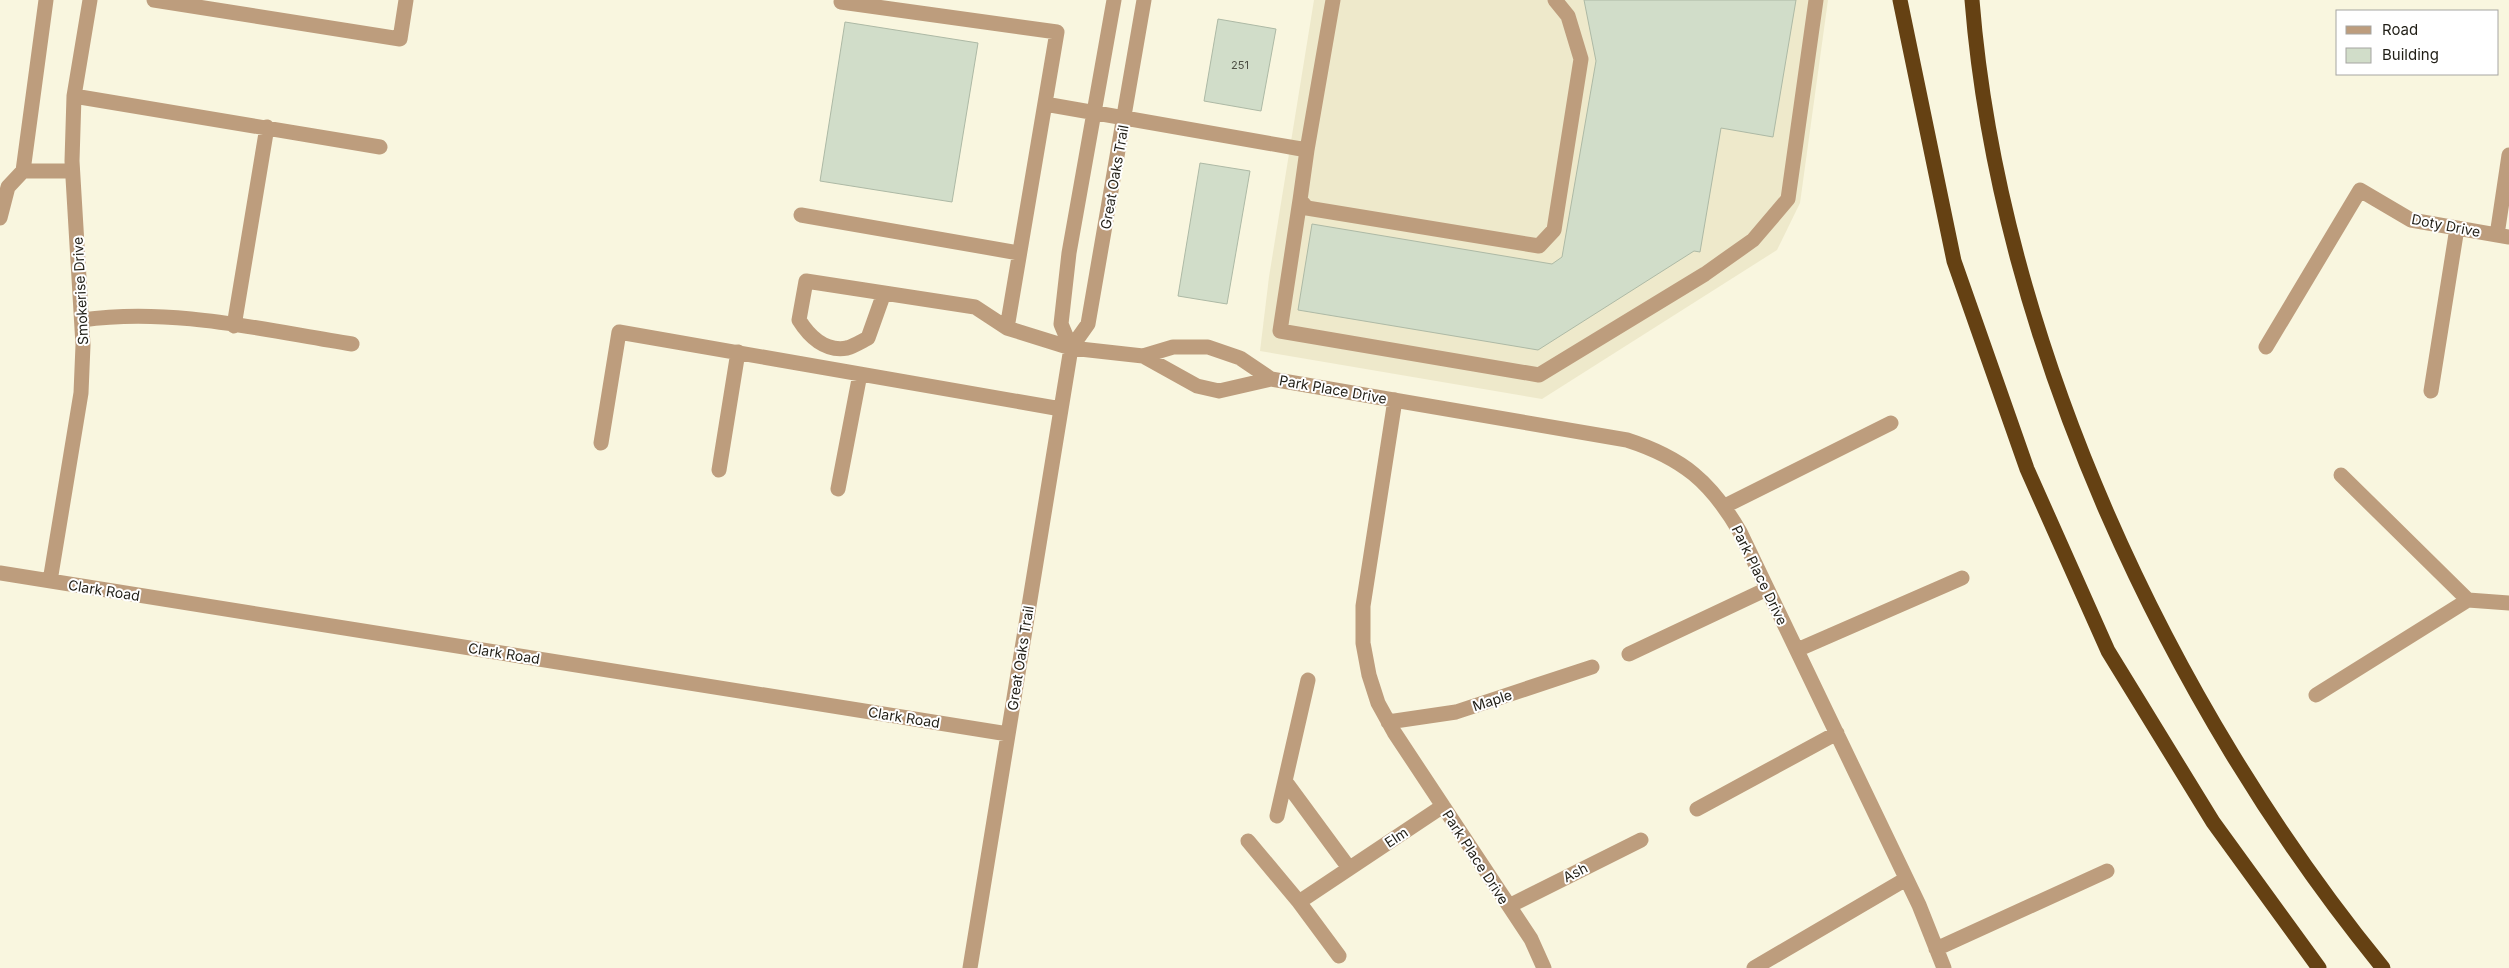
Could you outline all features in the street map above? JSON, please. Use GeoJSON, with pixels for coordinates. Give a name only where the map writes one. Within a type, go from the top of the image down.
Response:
{"type":"FeatureCollection","features":[{"type":"Feature","properties":{"kind":"highway"},"geometry":{"type":"LineString","coordinates":[[1900,0],[1954,261],[2027,470],[2108,651],[2213,822],[2319,968]]}},
{"type":"Feature","properties":{"kind":"highway"},"geometry":{"type":"LineString","coordinates":[[1972,0],[1983,106],[2022,272],[2054,372],[2100,496],[2142,590],[2176,656],[2240,769],[2296,854],[2383,968]]}},
{"type":"Feature","properties":{"kind":"street"},"geometry":{"type":"LineString","coordinates":[[0,218],[8,187],[23,171],[46,0]]}},
{"type":"Feature","properties":{"kind":"street","name":"Smokerise Drive"},"geometry":{"type":"LineString","coordinates":[[50,581],[81,393],[82,320],[72,171],[74,96],[90,0]]}},
{"type":"Feature","properties":{"kind":"street"},"geometry":{"type":"LineString","coordinates":[[154,0],[400,39],[406,0]]}},
{"type":"Feature","properties":{"kind":"street"},"geometry":{"type":"LineString","coordinates":[[1071,348],[1061,324],[1069,253],[1114,0]]}},
{"type":"Feature","properties":{"kind":"street","name":"Great Oaks Trail"},"geometry":{"type":"LineString","coordinates":[[970,968],[1071,348],[1088,324],[1144,0]]}},
{"type":"Feature","properties":{"kind":"street"},"geometry":{"type":"LineString","coordinates":[[1333,0],[1307,150],[1280,331],[1539,375],[1713,269],[1753,240],[1788,199],[1816,0]]}},
{"type":"Feature","properties":{"kind":"street"},"geometry":{"type":"LineString","coordinates":[[1300,200],[1307,208],[1538,246],[1554,230],[1582,59],[1568,16],[1555,0]]}},
{"type":"Feature","properties":{"kind":"street"},"geometry":{"type":"LineString","coordinates":[[840,2],[894,4],[1057,32],[1007,328]]}},
{"type":"Feature","properties":{"kind":"street"},"geometry":{"type":"LineString","coordinates":[[74,96],[267,126],[380,147]]}},
{"type":"Feature","properties":{"kind":"street"},"geometry":{"type":"LineString","coordinates":[[1045,104],[1307,150]]}},
{"type":"Feature","properties":{"kind":"street"},"geometry":{"type":"LineString","coordinates":[[234,326],[267,126]]}},
{"type":"Feature","properties":{"kind":"street"},"geometry":{"type":"LineString","coordinates":[[2503,236],[2509,155]]}},
{"type":"Feature","properties":{"kind":"street"},"geometry":{"type":"LineString","coordinates":[[23,171],[72,171]]}},
{"type":"Feature","properties":{"kind":"street","name":"Doty Drive"},"geometry":{"type":"LineString","coordinates":[[2266,347],[2360,190],[2411,220],[2503,236]]}},
{"type":"Feature","properties":{"kind":"street"},"geometry":{"type":"LineString","coordinates":[[801,215],[1019,253]]}},
{"type":"Feature","properties":{"kind":"street"},"geometry":{"type":"LineString","coordinates":[[2431,391],[2456,228]]}},
{"type":"Feature","properties":{"kind":"street","name":"Park Place Drive"},"geometry":{"type":"LineString","coordinates":[[884,293],[868,338],[846,348],[828,346],[821,343],[808,335],[799,320],[806,281],[976,307],[1007,328],[1071,348],[1143,356],[1197,386],[1219,391],[1271,379],[1395,400],[1627,440],[1654,449],[1690,471],[1725,506],[1837,733],[1906,879],[1944,968]]}},
{"type":"Feature","properties":{"kind":"street"},"geometry":{"type":"LineString","coordinates":[[82,320],[109,316],[168,316],[352,344]]}},
{"type":"Feature","properties":{"kind":"street"},"geometry":{"type":"LineString","coordinates":[[601,443],[619,332],[1061,409]]}},
{"type":"Feature","properties":{"kind":"street","name":"Park Place Drive"},"geometry":{"type":"LineString","coordinates":[[1143,356],[1173,347],[1208,348],[1240,358],[1271,379]]}},
{"type":"Feature","properties":{"kind":"street"},"geometry":{"type":"LineString","coordinates":[[719,470],[738,352]]}},
{"type":"Feature","properties":{"kind":"street"},"geometry":{"type":"LineString","coordinates":[[838,489],[860,374]]}},
{"type":"Feature","properties":{"kind":"street","name":"Park Place Drive"},"geometry":{"type":"LineString","coordinates":[[1395,400],[1363,606],[1363,643],[1369,675],[1378,703],[1388,722],[1531,939],[1544,968]]}},
{"type":"Feature","properties":{"kind":"street"},"geometry":{"type":"LineString","coordinates":[[1725,506],[1891,423]]}},
{"type":"Feature","properties":{"kind":"street"},"geometry":{"type":"LineString","coordinates":[[2341,475],[2468,600]]}},
{"type":"Feature","properties":{"kind":"street","name":"Clark Road"},"geometry":{"type":"LineString","coordinates":[[0,573],[1008,734]]}},
{"type":"Feature","properties":{"kind":"street"},"geometry":{"type":"LineString","coordinates":[[1797,650],[1962,578]]}},
{"type":"Feature","properties":{"kind":"street"},"geometry":{"type":"LineString","coordinates":[[1629,654],[1767,589]]}},
{"type":"Feature","properties":{"kind":"street"},"geometry":{"type":"LineString","coordinates":[[2316,694],[2468,600],[2509,604]]}},
{"type":"Feature","properties":{"kind":"street","name":"Maple"},"geometry":{"type":"LineString","coordinates":[[1388,722],[1456,712],[1592,667]]}},
{"type":"Feature","properties":{"kind":"street"},"geometry":{"type":"LineString","coordinates":[[1277,816],[1308,680]]}},
{"type":"Feature","properties":{"kind":"street"},"geometry":{"type":"LineString","coordinates":[[1697,809],[1837,733]]}},
{"type":"Feature","properties":{"kind":"street"},"geometry":{"type":"LineString","coordinates":[[1285,781],[1349,868]]}},
{"type":"Feature","properties":{"kind":"street","name":"Elm"},"geometry":{"type":"LineString","coordinates":[[1299,902],[1443,806]]}},
{"type":"Feature","properties":{"kind":"street","name":"Ash"},"geometry":{"type":"LineString","coordinates":[[1509,906],[1641,840]]}},
{"type":"Feature","properties":{"kind":"street"},"geometry":{"type":"LineString","coordinates":[[1248,841],[1299,902],[1339,956]]}},
{"type":"Feature","properties":{"kind":"street"},"geometry":{"type":"LineString","coordinates":[[1936,950],[2107,871]]}},
{"type":"Feature","properties":{"kind":"street"},"geometry":{"type":"LineString","coordinates":[[1754,968],[1906,879]]}},
{"type":"Feature","properties":{"kind":"shaded area"},"geometry":{"type":"Polygon","coordinates":[[[1314,0],[1828,0],[1800,203],[1777,250],[1542,399],[1260,351],[1269,277],[1314,0]]]}},
{"type":"Feature","properties":{"kind":"building"},"geometry":{"type":"Polygon","coordinates":[[[1584,0],[1796,0],[1773,137],[1721,128],[1700,252],[1694,251],[1538,350],[1298,310],[1312,224],[1552,264],[1562,257],[1596,61],[1584,0]]]}},
{"type":"Feature","properties":{"kind":"building"},"geometry":{"type":"Polygon","coordinates":[[[1218,19],[1276,29],[1261,111],[1204,101],[1218,19]]]}},
{"type":"Feature","properties":{"kind":"building"},"geometry":{"type":"Polygon","coordinates":[[[845,22],[978,43],[952,202],[820,181],[845,22]]]}},
{"type":"Feature","properties":{"kind":"building"},"geometry":{"type":"Polygon","coordinates":[[[1200,163],[1250,171],[1227,304],[1178,296],[1200,163]]]}}]}
